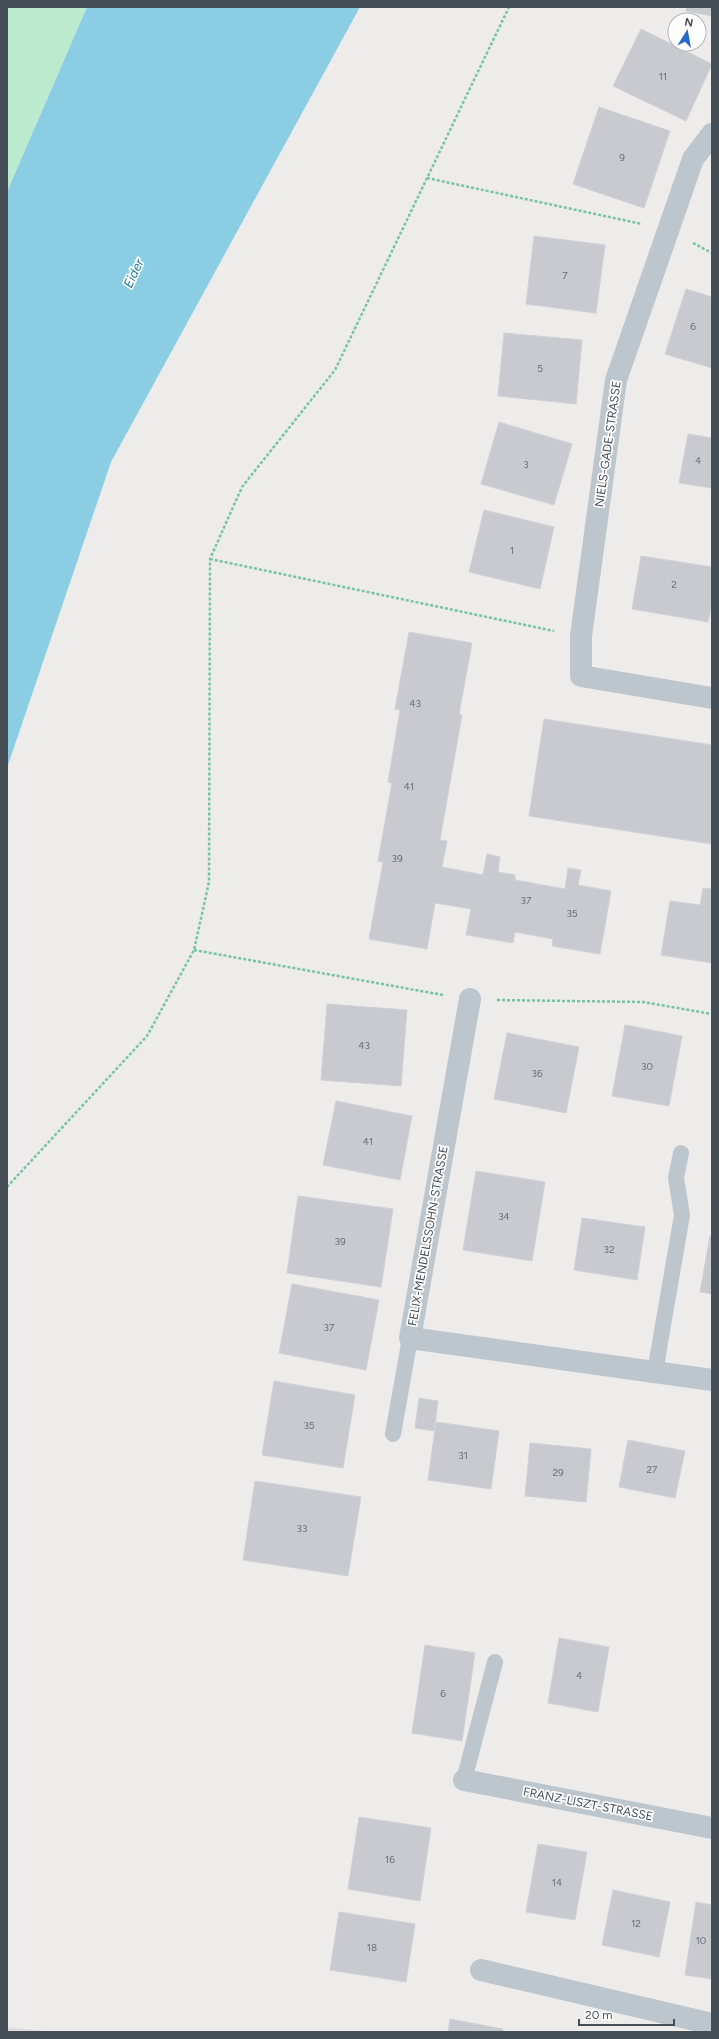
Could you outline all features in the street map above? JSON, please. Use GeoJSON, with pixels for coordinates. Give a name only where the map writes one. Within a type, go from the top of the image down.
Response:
{"type":"FeatureCollection","features":[{"type":"Feature","properties":{"kind":"street","name":"NIELS-GADE-STRASSE"},"geometry":{"type":"LineString","coordinates":[[712,134],[693,159],[616,380],[581,636],[581,676],[712,698]]}},
{"type":"Feature","properties":{"kind":"street","name":"FELIX-MENDELSSOHN-STRASSE"},"geometry":{"type":"LineString","coordinates":[[470,1000],[410,1338],[712,1380]]}},
{"type":"Feature","properties":{"kind":"street","name":"FRANZ-LISZT-STRASSE"},"geometry":{"type":"LineString","coordinates":[[464,1780],[712,1828]]}},
{"type":"Feature","properties":{"kind":"street"},"geometry":{"type":"LineString","coordinates":[[481,1970],[712,2024]]}},
{"type":"Feature","properties":{"kind":"lane"},"geometry":{"type":"LineString","coordinates":[[655,1372],[682,1215],[676,1178],[681,1153]]}},
{"type":"Feature","properties":{"kind":"lane"},"geometry":{"type":"LineString","coordinates":[[393,1434],[410,1338]]}},
{"type":"Feature","properties":{"kind":"lane"},"geometry":{"type":"LineString","coordinates":[[464,1780],[495,1662]]}},
{"type":"Feature","properties":{"kind":"path"},"geometry":{"type":"LineString","coordinates":[[7,1187],[147,1036],[194,950],[209,882],[210,559],[242,487],[335,370],[509,7]]}},
{"type":"Feature","properties":{"kind":"path"},"geometry":{"type":"LineString","coordinates":[[427,178],[669,229],[712,253]]}},
{"type":"Feature","properties":{"kind":"path"},"geometry":{"type":"LineString","coordinates":[[210,559],[581,636]]}},
{"type":"Feature","properties":{"kind":"shaded area"},"geometry":{"type":"Polygon","coordinates":[[[7,2027],[53,2032],[7,2032],[7,2027]]]}},
{"type":"Feature","properties":{"kind":"green space"},"geometry":{"type":"Polygon","coordinates":[[[7,7],[87,7],[7,192],[7,7]]]}},
{"type":"Feature","properties":{"kind":"water","name":"Eider"},"geometry":{"type":"Polygon","coordinates":[[[87,7],[360,7],[111,462],[7,768],[7,192],[87,7]]]}},
{"type":"Feature","properties":{"kind":"building"},"geometry":{"type":"Polygon","coordinates":[[[687,7],[712,7],[712,16],[707,15],[707,12],[686,11],[687,7]]]}},
{"type":"Feature","properties":{"kind":"building"},"geometry":{"type":"Polygon","coordinates":[[[641,29],[667,42],[667,52],[688,52],[712,64],[686,121],[613,86],[641,29]]]}},
{"type":"Feature","properties":{"kind":"building"},"geometry":{"type":"Polygon","coordinates":[[[599,107],[670,131],[644,208],[573,184],[599,107]]]}},
{"type":"Feature","properties":{"kind":"building"},"geometry":{"type":"Polygon","coordinates":[[[534,236],[605,245],[596,313],[526,304],[534,236]]]}},
{"type":"Feature","properties":{"kind":"building"},"geometry":{"type":"Polygon","coordinates":[[[686,289],[712,297],[712,368],[665,354],[686,289]]]}},
{"type":"Feature","properties":{"kind":"building"},"geometry":{"type":"Polygon","coordinates":[[[504,333],[582,340],[576,404],[498,396],[504,333]]]}},
{"type":"Feature","properties":{"kind":"building"},"geometry":{"type":"Polygon","coordinates":[[[499,422],[572,444],[554,505],[481,484],[499,422]]]}},
{"type":"Feature","properties":{"kind":"building"},"geometry":{"type":"Polygon","coordinates":[[[688,434],[712,438],[712,488],[679,483],[688,434]]]}},
{"type":"Feature","properties":{"kind":"building"},"geometry":{"type":"Polygon","coordinates":[[[484,510],[554,527],[540,589],[469,572],[484,510]]]}},
{"type":"Feature","properties":{"kind":"building"},"geometry":{"type":"Polygon","coordinates":[[[641,556],[712,567],[712,602],[708,622],[632,609],[641,556]]]}},
{"type":"Feature","properties":{"kind":"building"},"geometry":{"type":"Polygon","coordinates":[[[409,632],[472,643],[459,714],[462,715],[440,840],[447,841],[442,867],[483,875],[487,854],[500,857],[498,872],[515,875],[515,880],[565,889],[568,868],[581,870],[578,885],[611,891],[600,954],[552,946],[553,939],[515,932],[513,943],[466,935],[471,909],[435,903],[427,949],[369,939],[383,862],[378,861],[392,783],[388,782],[400,710],[395,709],[409,632]]]}},
{"type":"Feature","properties":{"kind":"building"},"geometry":{"type":"Polygon","coordinates":[[[544,719],[712,745],[712,844],[529,816],[544,719]]]}},
{"type":"Feature","properties":{"kind":"building"},"geometry":{"type":"Polygon","coordinates":[[[703,888],[712,889],[712,963],[661,955],[670,901],[700,905],[703,888]]]}},
{"type":"Feature","properties":{"kind":"building"},"geometry":{"type":"Polygon","coordinates":[[[327,1004],[407,1010],[401,1086],[321,1080],[327,1004]]]}},
{"type":"Feature","properties":{"kind":"building"},"geometry":{"type":"Polygon","coordinates":[[[625,1025],[682,1036],[669,1106],[612,1096],[625,1025]]]}},
{"type":"Feature","properties":{"kind":"building"},"geometry":{"type":"Polygon","coordinates":[[[507,1033],[579,1047],[566,1113],[494,1099],[507,1033]]]}},
{"type":"Feature","properties":{"kind":"building"},"geometry":{"type":"Polygon","coordinates":[[[336,1101],[412,1116],[400,1180],[323,1165],[336,1101]]]}},
{"type":"Feature","properties":{"kind":"building"},"geometry":{"type":"Polygon","coordinates":[[[476,1171],[545,1182],[532,1261],[463,1250],[476,1171]]]}},
{"type":"Feature","properties":{"kind":"building"},"geometry":{"type":"Polygon","coordinates":[[[298,1196],[393,1209],[381,1287],[287,1273],[298,1196]]]}},
{"type":"Feature","properties":{"kind":"building"},"geometry":{"type":"Polygon","coordinates":[[[582,1218],[645,1227],[637,1280],[574,1270],[582,1218]]]}},
{"type":"Feature","properties":{"kind":"building"},"geometry":{"type":"Polygon","coordinates":[[[710,1236],[712,1236],[712,1294],[700,1292],[710,1236]]]}},
{"type":"Feature","properties":{"kind":"building"},"geometry":{"type":"Polygon","coordinates":[[[292,1284],[379,1300],[366,1370],[279,1353],[292,1284]]]}},
{"type":"Feature","properties":{"kind":"building"},"geometry":{"type":"Polygon","coordinates":[[[274,1381],[355,1395],[343,1468],[262,1455],[274,1381]]]}},
{"type":"Feature","properties":{"kind":"building"},"geometry":{"type":"Polygon","coordinates":[[[419,1398],[438,1401],[434,1431],[415,1428],[419,1398]]]}},
{"type":"Feature","properties":{"kind":"building"},"geometry":{"type":"Polygon","coordinates":[[[436,1422],[499,1431],[491,1489],[428,1480],[436,1422]]]}},
{"type":"Feature","properties":{"kind":"building"},"geometry":{"type":"Polygon","coordinates":[[[628,1440],[685,1451],[675,1498],[619,1487],[628,1440]]]}},
{"type":"Feature","properties":{"kind":"building"},"geometry":{"type":"Polygon","coordinates":[[[530,1443],[591,1449],[586,1502],[525,1496],[530,1443]]]}},
{"type":"Feature","properties":{"kind":"building"},"geometry":{"type":"Polygon","coordinates":[[[255,1481],[361,1497],[348,1576],[243,1560],[255,1481]]]}},
{"type":"Feature","properties":{"kind":"building"},"geometry":{"type":"Polygon","coordinates":[[[559,1638],[609,1647],[598,1712],[548,1703],[559,1638]]]}},
{"type":"Feature","properties":{"kind":"building"},"geometry":{"type":"Polygon","coordinates":[[[425,1645],[475,1653],[462,1741],[412,1733],[425,1645]]]}},
{"type":"Feature","properties":{"kind":"building"},"geometry":{"type":"Polygon","coordinates":[[[359,1817],[431,1828],[420,1901],[348,1889],[359,1817]]]}},
{"type":"Feature","properties":{"kind":"building"},"geometry":{"type":"Polygon","coordinates":[[[538,1844],[587,1852],[575,1920],[526,1912],[538,1844]]]}},
{"type":"Feature","properties":{"kind":"building"},"geometry":{"type":"Polygon","coordinates":[[[613,1890],[670,1902],[659,1957],[602,1945],[613,1890]]]}},
{"type":"Feature","properties":{"kind":"building"},"geometry":{"type":"Polygon","coordinates":[[[696,1902],[712,1905],[712,1979],[685,1975],[696,1902]]]}},
{"type":"Feature","properties":{"kind":"building"},"geometry":{"type":"Polygon","coordinates":[[[339,1912],[415,1924],[406,1982],[330,1970],[339,1912]]]}},
{"type":"Feature","properties":{"kind":"building"},"geometry":{"type":"Polygon","coordinates":[[[450,2019],[503,2029],[503,2032],[448,2032],[450,2019]]]}}]}
